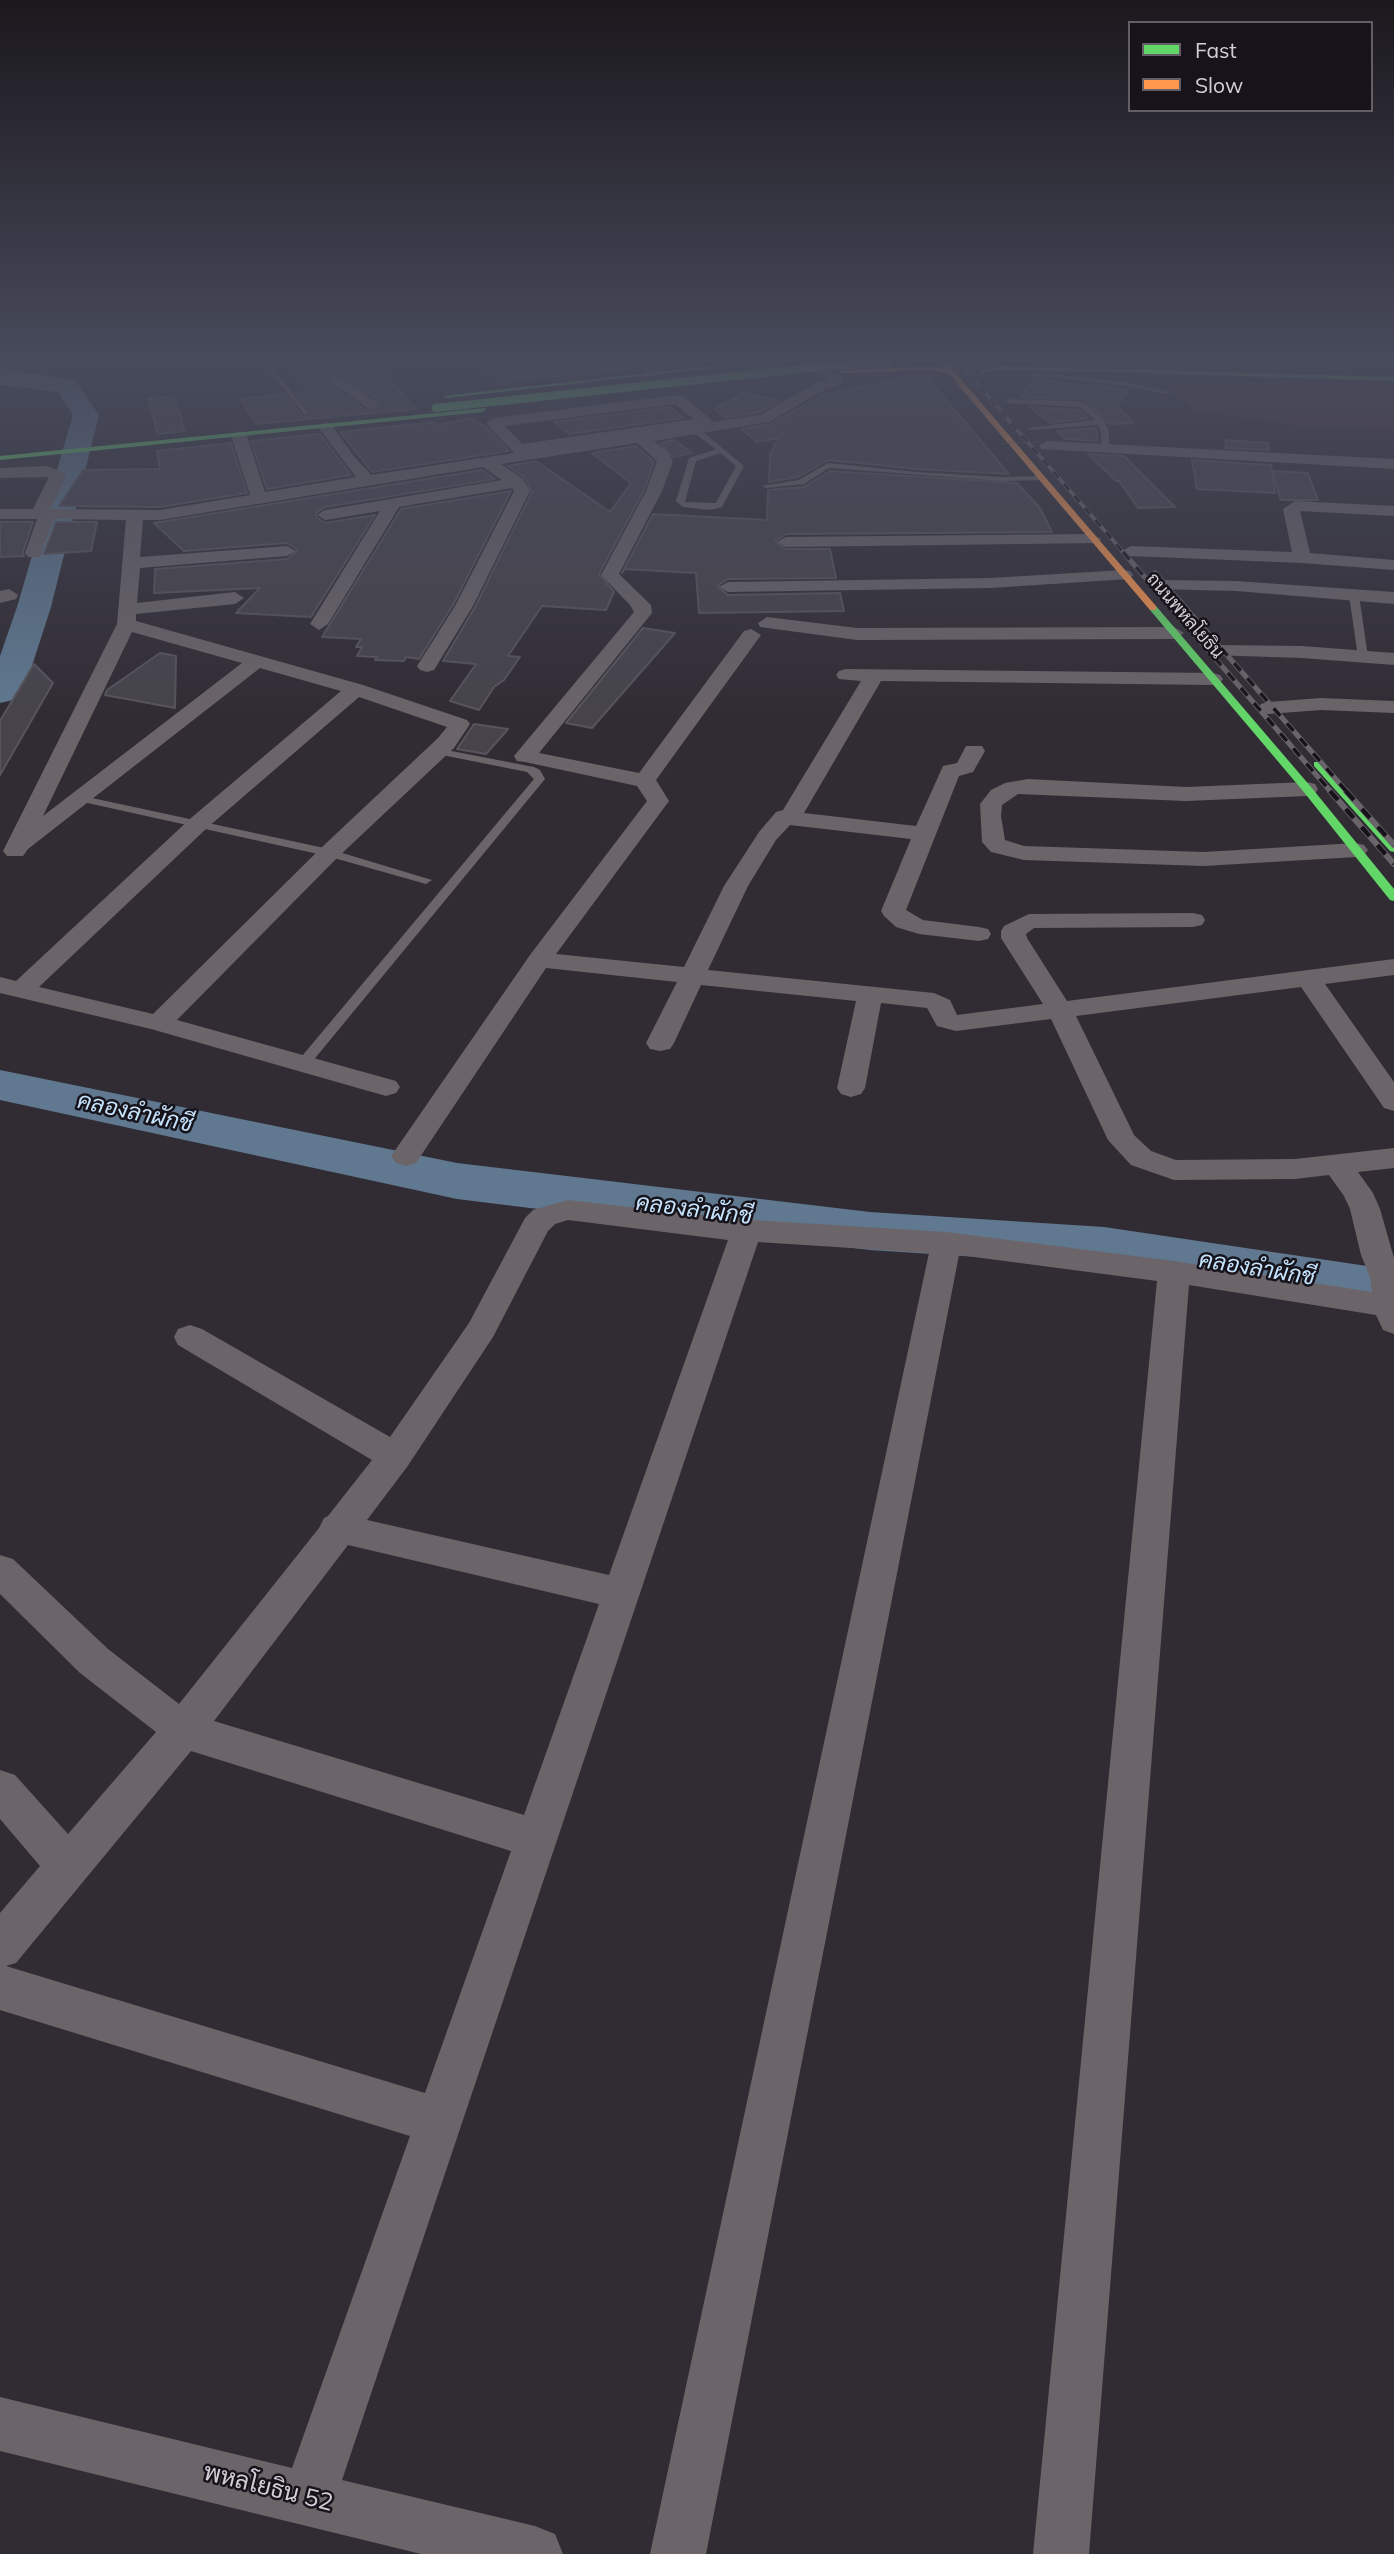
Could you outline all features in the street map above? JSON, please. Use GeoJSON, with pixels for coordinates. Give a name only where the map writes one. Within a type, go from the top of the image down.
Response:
{"type":"FeatureCollection","features":[{"type":"Feature","properties":{"kind":"main road","name":"ถนนพหลโยธิน"},"geometry":{"type":"LineString","coordinates":[[1046,482],[1309,791],[1394,897]]}},
{"type":"Feature","properties":{"kind":"main road","name":"ถนนพหลโยธิน"},"geometry":{"type":"LineString","coordinates":[[1127,546],[1178,604]]}},
{"type":"Feature","properties":{"kind":"main road","name":"ถนนพหลโยธิน"},"geometry":{"type":"LineString","coordinates":[[1214,647],[1235,670]]}},
{"type":"Feature","properties":{"kind":"main road"},"geometry":{"type":"LineString","coordinates":[[1264,704],[1285,728]]}},
{"type":"Feature","properties":{"kind":"main road"},"geometry":{"type":"LineString","coordinates":[[1303,747],[1394,849]]}},
{"type":"Feature","properties":{"kind":"main road"},"geometry":{"type":"LineString","coordinates":[[1309,791],[1339,788]]}},
{"type":"Feature","properties":{"kind":"street"},"geometry":{"type":"LineString","coordinates":[[34,553],[56,482]]}},
{"type":"Feature","properties":{"kind":"street"},"geometry":{"type":"LineString","coordinates":[[254,482],[259,498]]}},
{"type":"Feature","properties":{"kind":"street"},"geometry":{"type":"LineString","coordinates":[[0,514],[160,515],[354,482]]}},
{"type":"Feature","properties":{"kind":"street"},"geometry":{"type":"LineString","coordinates":[[324,515],[516,482]]}},
{"type":"Feature","properties":{"kind":"street"},"geometry":{"type":"LineString","coordinates":[[427,666],[464,606],[522,491],[517,482]]}},
{"type":"Feature","properties":{"kind":"street"},"geometry":{"type":"LineString","coordinates":[[406,1156],[539,960],[656,804],[658,798],[644,781],[525,756],[643,613],[644,610],[637,601],[610,575],[657,482]]}},
{"type":"Feature","properties":{"kind":"street"},"geometry":{"type":"LineString","coordinates":[[319,624],[393,503]]}},
{"type":"Feature","properties":{"kind":"street"},"geometry":{"type":"LineString","coordinates":[[1302,558],[1291,509],[1295,506],[1394,511]]}},
{"type":"Feature","properties":{"kind":"street"},"geometry":{"type":"LineString","coordinates":[[7,857],[127,617],[135,516]]}},
{"type":"Feature","properties":{"kind":"street"},"geometry":{"type":"LineString","coordinates":[[786,542],[1093,539]]}},
{"type":"Feature","properties":{"kind":"street"},"geometry":{"type":"LineString","coordinates":[[848,541],[848,584]]}},
{"type":"Feature","properties":{"kind":"street"},"geometry":{"type":"LineString","coordinates":[[973,542],[990,583]]}},
{"type":"Feature","properties":{"kind":"street"},"geometry":{"type":"LineString","coordinates":[[1127,546],[1394,565]]}},
{"type":"Feature","properties":{"kind":"street"},"geometry":{"type":"LineString","coordinates":[[130,563],[287,551]]}},
{"type":"Feature","properties":{"kind":"street"},"geometry":{"type":"LineString","coordinates":[[728,587],[990,583],[1124,575]]}},
{"type":"Feature","properties":{"kind":"street"},"geometry":{"type":"LineString","coordinates":[[1154,576],[1236,586],[1394,598]]}},
{"type":"Feature","properties":{"kind":"street"},"geometry":{"type":"LineString","coordinates":[[127,617],[236,598]]}},
{"type":"Feature","properties":{"kind":"street"},"geometry":{"type":"LineString","coordinates":[[127,617],[257,661],[356,688],[459,722],[460,726],[159,1024]]}},
{"type":"Feature","properties":{"kind":"street"},"geometry":{"type":"LineString","coordinates":[[644,781],[759,629],[857,634],[1174,633]]}},
{"type":"Feature","properties":{"kind":"street"},"geometry":{"type":"LineString","coordinates":[[1214,647],[1394,659]]}},
{"type":"Feature","properties":{"kind":"street"},"geometry":{"type":"LineString","coordinates":[[7,857],[78,798],[257,661]]}},
{"type":"Feature","properties":{"kind":"street"},"geometry":{"type":"LineString","coordinates":[[846,675],[1213,679]]}},
{"type":"Feature","properties":{"kind":"street"},"geometry":{"type":"LineString","coordinates":[[794,810],[874,676]]}},
{"type":"Feature","properties":{"kind":"street"},"geometry":{"type":"LineString","coordinates":[[12,986],[356,688]]}},
{"type":"Feature","properties":{"kind":"street"},"geometry":{"type":"LineString","coordinates":[[1264,704],[1394,707]]}},
{"type":"Feature","properties":{"kind":"street"},"geometry":{"type":"LineString","coordinates":[[974,751],[965,767],[951,771],[948,776],[893,911],[905,922],[919,926],[979,934]]}},
{"type":"Feature","properties":{"kind":"street"},"geometry":{"type":"LineString","coordinates":[[1309,791],[1186,794],[1028,786],[1013,788],[999,795],[991,804],[990,816],[994,842],[999,847],[1024,853],[1204,859],[1356,850]]}},
{"type":"Feature","properties":{"kind":"street"},"geometry":{"type":"LineString","coordinates":[[660,1043],[737,886],[767,837],[784,817],[924,834]]}},
{"type":"Feature","properties":{"kind":"street"},"geometry":{"type":"LineString","coordinates":[[1193,920],[1029,921],[1017,926],[1013,931],[1014,938],[1060,1010],[1122,1140],[1141,1158],[1174,1170],[1295,1169],[1394,1158]]}},
{"type":"Feature","properties":{"kind":"street"},"geometry":{"type":"LineString","coordinates":[[539,960],[934,1001],[941,1006],[946,1020],[956,1023],[1307,976],[1394,967]]}},
{"type":"Feature","properties":{"kind":"street"},"geometry":{"type":"LineString","coordinates":[[1307,976],[1394,1102]]}},
{"type":"Feature","properties":{"kind":"street"},"geometry":{"type":"LineString","coordinates":[[12,986],[386,1087]]}},
{"type":"Feature","properties":{"kind":"street"},"geometry":{"type":"LineString","coordinates":[[851,1087],[870,994]]}},
{"type":"Feature","properties":{"kind":"street"},"geometry":{"type":"LineString","coordinates":[[0,1947],[183,1730],[394,1457],[482,1329],[536,1225],[544,1217],[568,1210],[747,1230],[946,1243],[1389,1301],[1358,1194],[1337,1165]]}},
{"type":"Feature","properties":{"kind":"street"},"geometry":{"type":"LineString","coordinates":[[309,2497],[747,1230]]}},
{"type":"Feature","properties":{"kind":"street"},"geometry":{"type":"LineString","coordinates":[[678,2554],[946,1243]]}},
{"type":"Feature","properties":{"kind":"street"},"geometry":{"type":"LineString","coordinates":[[1060,2554],[1174,1272]]}},
{"type":"Feature","properties":{"kind":"street"},"geometry":{"type":"LineString","coordinates":[[190,1336],[394,1457]]}},
{"type":"Feature","properties":{"kind":"street"},"geometry":{"type":"LineString","coordinates":[[337,1528],[623,1594]]}},
{"type":"Feature","properties":{"kind":"street"},"geometry":{"type":"LineString","coordinates":[[0,1570],[94,1661],[183,1730],[536,1839]]}},
{"type":"Feature","properties":{"kind":"street"},"geometry":{"type":"LineString","coordinates":[[0,1789],[68,1867]]}},
{"type":"Feature","properties":{"kind":"street"},"geometry":{"type":"LineString","coordinates":[[0,1987],[437,2121]]}},
{"type":"Feature","properties":{"kind":"street","name":"พหลโยธิน 52"},"geometry":{"type":"LineString","coordinates":[[0,2424],[309,2497],[517,2552]]}},
{"type":"Feature","properties":{"kind":"lane"},"geometry":{"type":"LineString","coordinates":[[686,482],[680,501],[683,504],[710,507],[719,505],[731,482]]}},
{"type":"Feature","properties":{"kind":"lane"},"geometry":{"type":"LineString","coordinates":[[766,486],[799,482]]}},
{"type":"Feature","properties":{"kind":"lane"},"geometry":{"type":"LineString","coordinates":[[1354,595],[1363,657]]}},
{"type":"Feature","properties":{"kind":"lane"},"geometry":{"type":"LineString","coordinates":[[302,1065],[540,779],[536,772],[530,769],[436,751]]}},
{"type":"Feature","properties":{"kind":"lane"},"geometry":{"type":"LineString","coordinates":[[78,798],[330,853],[426,880]]}},
{"type":"Feature","properties":{"kind":"building"},"geometry":{"type":"Polygon","coordinates":[[[75,482],[244,482],[247,493],[160,507],[59,506],[75,482]]]}},
{"type":"Feature","properties":{"kind":"building"},"geometry":{"type":"Polygon","coordinates":[[[265,482],[308,482],[267,489],[265,482]]]}},
{"type":"Feature","properties":{"kind":"building"},"geometry":{"type":"Polygon","coordinates":[[[407,482],[476,482],[325,507],[316,513],[316,517],[325,523],[375,515],[311,617],[236,613],[260,588],[154,593],[155,569],[287,559],[298,550],[287,543],[184,551],[154,523],[407,482]]]}},
{"type":"Feature","properties":{"kind":"building"},"geometry":{"type":"Polygon","coordinates":[[[527,482],[567,482],[610,512],[631,483],[647,482],[599,574],[614,592],[606,610],[542,606],[508,656],[520,657],[504,680],[494,687],[479,710],[450,701],[476,664],[443,661],[475,607],[532,492],[527,482]]]}},
{"type":"Feature","properties":{"kind":"building"},"geometry":{"type":"Polygon","coordinates":[[[812,482],[1017,483],[1040,508],[1052,532],[786,534],[775,541],[785,549],[830,549],[836,578],[728,579],[717,586],[728,595],[840,593],[844,611],[699,613],[696,573],[625,569],[622,573],[653,514],[767,520],[768,490],[804,487],[812,482]]]}},
{"type":"Feature","properties":{"kind":"building"},"geometry":{"type":"Polygon","coordinates":[[[1120,482],[1150,482],[1175,507],[1138,508],[1120,482]]]}},
{"type":"Feature","properties":{"kind":"building"},"geometry":{"type":"Polygon","coordinates":[[[1196,482],[1273,482],[1275,493],[1197,489],[1196,482]]]}},
{"type":"Feature","properties":{"kind":"building"},"geometry":{"type":"Polygon","coordinates":[[[1275,482],[1311,482],[1318,500],[1281,500],[1275,482]]]}},
{"type":"Feature","properties":{"kind":"building"},"geometry":{"type":"Polygon","coordinates":[[[511,491],[453,605],[419,659],[406,657],[404,661],[375,660],[377,657],[357,656],[362,647],[356,647],[361,639],[322,637],[401,509],[511,491]]]}},
{"type":"Feature","properties":{"kind":"building"},"geometry":{"type":"Polygon","coordinates":[[[0,522],[33,522],[24,556],[0,557],[0,522]]]}},
{"type":"Feature","properties":{"kind":"building"},"geometry":{"type":"Polygon","coordinates":[[[56,522],[97,522],[91,551],[44,554],[56,522]]]}},
{"type":"Feature","properties":{"kind":"building"},"geometry":{"type":"Polygon","coordinates":[[[643,628],[675,633],[592,728],[566,723],[643,628]]]}},
{"type":"Feature","properties":{"kind":"building"},"geometry":{"type":"Polygon","coordinates":[[[160,653],[176,656],[175,708],[105,695],[107,690],[160,653]]]}},
{"type":"Feature","properties":{"kind":"building"},"geometry":{"type":"Polygon","coordinates":[[[34,664],[53,683],[0,775],[0,721],[34,664]]]}},
{"type":"Feature","properties":{"kind":"building"},"geometry":{"type":"Polygon","coordinates":[[[474,724],[508,729],[486,754],[457,749],[474,724]]]}},
{"type":"Feature","properties":{"kind":"waterway","name":"คลองลำผักชี"},"geometry":{"type":"LineString","coordinates":[[0,692],[12,672],[34,607],[68,482]]}},
{"type":"Feature","properties":{"kind":"waterway","name":"คลองลำผักชี"},"geometry":{"type":"LineString","coordinates":[[0,1085],[457,1181],[870,1231],[1104,1246],[1394,1290]]}},
{"type":"Feature","properties":{"kind":"railway"},"geometry":{"type":"LineString","coordinates":[[1063,482],[1124,553]]}},
{"type":"Feature","properties":{"kind":"railway"},"geometry":{"type":"LineString","coordinates":[[1123,552],[1332,793]]}},
{"type":"Feature","properties":{"kind":"railway"},"geometry":{"type":"LineString","coordinates":[[1155,573],[1348,793]]}},
{"type":"Feature","properties":{"kind":"railway"},"geometry":{"type":"LineString","coordinates":[[1330,791],[1394,864]]}},
{"type":"Feature","properties":{"kind":"railway"},"geometry":{"type":"LineString","coordinates":[[1346,791],[1394,845]]}},
{"type":"Feature","properties":{"kind":"traffic: fast"},"geometry":{"type":"LineString","coordinates":[[1153,608],[1307,789],[1394,897]]}},
{"type":"Feature","properties":{"kind":"traffic: fast"},"geometry":{"type":"LineString","coordinates":[[1318,764],[1394,849]]}},
{"type":"Feature","properties":{"kind":"traffic: slow"},"geometry":{"type":"LineString","coordinates":[[1046,482],[1153,608]]}}]}
